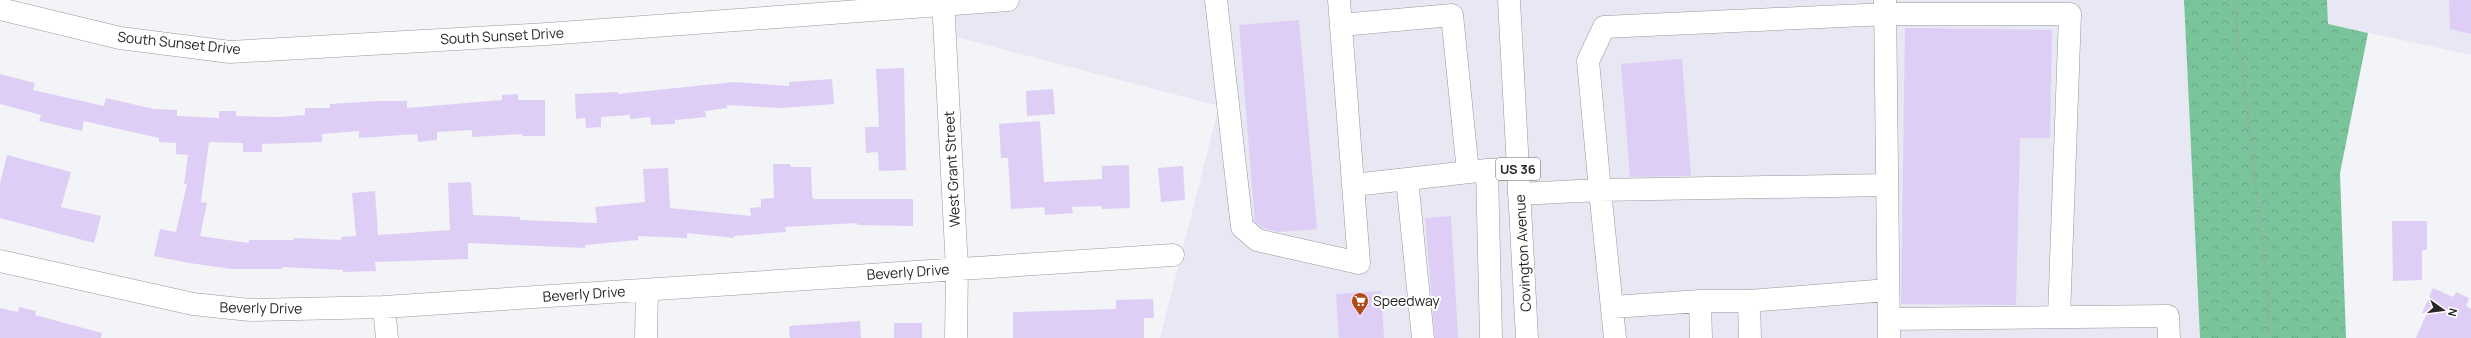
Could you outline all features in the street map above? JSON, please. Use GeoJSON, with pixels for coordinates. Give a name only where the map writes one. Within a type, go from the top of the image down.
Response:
{"type":"FeatureCollection","features":[{"type":"Feature","properties":{"kind":"street","name":"South Sunset Drive"},"geometry":{"type":"LineString","coordinates":[[0,10],[120,38],[230,52],[547,34],[943,2],[1008,0]]}},
{"type":"Feature","properties":{"kind":"street"},"geometry":{"type":"LineString","coordinates":[[1216,0],[1242,227],[1257,240],[1359,263],[1339,0]]}},
{"type":"Feature","properties":{"kind":"street","name":"Covington Avenue"},"geometry":{"type":"LineString","coordinates":[[1509,0],[1527,338]]}},
{"type":"Feature","properties":{"kind":"street","name":"West Grant Street"},"geometry":{"type":"LineString","coordinates":[[943,2],[957,269],[956,338]]}},
{"type":"Feature","properties":{"kind":"street"},"geometry":{"type":"LineString","coordinates":[[1886,7],[1889,328],[2059,317],[2168,316],[2170,338]]}},
{"type":"Feature","properties":{"kind":"street"},"geometry":{"type":"LineString","coordinates":[[1615,338],[1588,61],[1604,27],[1886,7],[2070,14],[2059,317]]}},
{"type":"Feature","properties":{"kind":"street"},"geometry":{"type":"LineString","coordinates":[[1341,25],[1452,15],[1478,171],[1492,338]]}},
{"type":"Feature","properties":{"kind":"street"},"geometry":{"type":"LineString","coordinates":[[1354,185],[1478,171],[1518,169]]}},
{"type":"Feature","properties":{"kind":"street"},"geometry":{"type":"LineString","coordinates":[[1407,179],[1423,338]]}},
{"type":"Feature","properties":{"kind":"street"},"geometry":{"type":"LineString","coordinates":[[1520,194],[1600,190],[1887,185]]}},
{"type":"Feature","properties":{"kind":"street","name":"Beverly Drive"},"geometry":{"type":"LineString","coordinates":[[0,261],[193,304],[250,310],[384,307],[1173,255]]}},
{"type":"Feature","properties":{"kind":"street"},"geometry":{"type":"LineString","coordinates":[[646,338],[647,290]]}},
{"type":"Feature","properties":{"kind":"street"},"geometry":{"type":"LineString","coordinates":[[1613,307],[1700,301],[1749,301],[1888,290]]}},
{"type":"Feature","properties":{"kind":"street"},"geometry":{"type":"LineString","coordinates":[[1700,301],[1701,338]]}},
{"type":"Feature","properties":{"kind":"street"},"geometry":{"type":"LineString","coordinates":[[1749,301],[1750,338]]}},
{"type":"Feature","properties":{"kind":"street"},"geometry":{"type":"LineString","coordinates":[[384,307],[387,338]]}},
{"type":"Feature","properties":{"kind":"path"},"geometry":{"type":"LineString","coordinates":[[2234,0],[2268,289],[2269,338]]}},
{"type":"Feature","properties":{"kind":"shaded area"},"geometry":{"type":"Polygon","coordinates":[[[943,0],[2184,0],[2200,338],[1160,338],[1219,106],[945,34],[943,0]]]}},
{"type":"Feature","properties":{"kind":"shaded area"},"geometry":{"type":"Polygon","coordinates":[[[2327,0],[2471,0],[2471,55],[2328,24],[2327,0]]]}},
{"type":"Feature","properties":{"kind":"green space"},"geometry":{"type":"Polygon","coordinates":[[[2184,0],[2327,0],[2328,24],[2368,33],[2340,173],[2346,338],[2200,338],[2184,0]]]}},
{"type":"Feature","properties":{"kind":"building"},"geometry":{"type":"Polygon","coordinates":[[[2449,0],[2471,0],[2471,34],[2450,29],[2449,0]]]}},
{"type":"Feature","properties":{"kind":"building"},"geometry":{"type":"Polygon","coordinates":[[[1299,20],[1317,229],[1278,232],[1263,228],[1255,222],[1239,25],[1299,20]]]}},
{"type":"Feature","properties":{"kind":"building"},"geometry":{"type":"Polygon","coordinates":[[[1905,28],[2052,30],[2050,138],[2020,138],[2016,305],[1901,304],[1905,28]]]}},
{"type":"Feature","properties":{"kind":"building"},"geometry":{"type":"Polygon","coordinates":[[[1682,59],[1691,176],[1630,177],[1621,64],[1682,59]]]}},
{"type":"Feature","properties":{"kind":"building"},"geometry":{"type":"Polygon","coordinates":[[[904,68],[906,170],[879,171],[878,152],[866,153],[865,127],[879,127],[876,69],[904,68]]]}},
{"type":"Feature","properties":{"kind":"building"},"geometry":{"type":"Polygon","coordinates":[[[0,74],[35,83],[33,90],[104,106],[106,98],[154,109],[177,110],[177,116],[219,118],[219,111],[236,111],[236,116],[278,117],[305,115],[305,108],[330,108],[330,104],[407,101],[407,108],[502,100],[502,95],[518,94],[518,100],[545,100],[545,136],[522,136],[522,134],[472,137],[472,130],[437,132],[437,140],[418,142],[417,134],[359,138],[359,131],[322,134],[322,142],[262,144],[262,152],[243,152],[243,143],[209,142],[201,202],[207,203],[200,236],[249,243],[249,240],[294,240],[294,238],[341,240],[341,237],[356,236],[352,193],[375,191],[378,235],[450,230],[448,183],[471,182],[473,215],[520,217],[520,220],[597,223],[595,207],[645,202],[643,169],[668,168],[670,208],[751,216],[750,208],[761,207],[761,199],[774,198],[773,164],[790,164],[791,167],[811,167],[812,197],[814,199],[913,199],[913,226],[857,225],[857,223],[785,227],[786,232],[734,236],[734,238],[687,233],[687,238],[638,236],[638,240],[585,245],[585,248],[468,243],[468,259],[375,262],[376,271],[343,272],[343,270],[282,267],[282,269],[232,269],[189,263],[154,256],[160,229],[176,232],[187,184],[184,184],[188,155],[176,154],[176,143],[159,142],[159,138],[84,121],[82,131],[39,121],[41,115],[0,104],[0,74]]]}},
{"type":"Feature","properties":{"kind":"building"},"geometry":{"type":"Polygon","coordinates":[[[832,79],[834,104],[782,108],[727,105],[727,108],[705,111],[706,117],[675,120],[675,124],[651,125],[650,117],[630,119],[630,115],[601,117],[601,127],[586,128],[585,118],[576,119],[575,94],[618,92],[618,94],[734,82],[789,86],[789,82],[832,79]]]}},
{"type":"Feature","properties":{"kind":"building"},"geometry":{"type":"Polygon","coordinates":[[[1053,89],[1055,114],[1027,116],[1026,91],[1053,89]]]}},
{"type":"Feature","properties":{"kind":"building"},"geometry":{"type":"Polygon","coordinates":[[[1040,121],[1044,182],[1102,179],[1102,166],[1129,165],[1130,208],[1102,209],[1102,206],[1072,207],[1073,213],[1045,215],[1044,207],[1011,209],[1008,158],[1001,158],[999,124],[1040,121]]]}},
{"type":"Feature","properties":{"kind":"building"},"geometry":{"type":"Polygon","coordinates":[[[7,155],[71,172],[61,207],[101,216],[94,243],[0,218],[0,184],[7,155]]]}},
{"type":"Feature","properties":{"kind":"building"},"geometry":{"type":"Polygon","coordinates":[[[1183,166],[1185,200],[1161,202],[1158,168],[1183,166]]]}},
{"type":"Feature","properties":{"kind":"building","name":"Speedway"},"geometry":{"type":"Polygon","coordinates":[[[1451,216],[1458,338],[1435,338],[1425,218],[1451,216]]]}},
{"type":"Feature","properties":{"kind":"building"},"geometry":{"type":"Polygon","coordinates":[[[2392,221],[2427,221],[2427,250],[2422,250],[2422,280],[2393,281],[2392,221]]]}},
{"type":"Feature","properties":{"kind":"building"},"geometry":{"type":"Polygon","coordinates":[[[2433,288],[2453,297],[2456,292],[2469,298],[2466,306],[2471,309],[2471,338],[2416,338],[2426,315],[2422,313],[2433,288]]]}},
{"type":"Feature","properties":{"kind":"building","name":"Speedway"},"geometry":{"type":"Polygon","coordinates":[[[1381,291],[1384,338],[1339,338],[1336,294],[1381,291]]]}},
{"type":"Feature","properties":{"kind":"building"},"geometry":{"type":"Polygon","coordinates":[[[1153,299],[1154,318],[1144,318],[1144,338],[1013,338],[1013,312],[1116,309],[1116,300],[1153,299]]]}},
{"type":"Feature","properties":{"kind":"building"},"geometry":{"type":"Polygon","coordinates":[[[19,307],[36,311],[35,315],[102,333],[101,338],[0,338],[0,308],[18,312],[19,307]]]}},
{"type":"Feature","properties":{"kind":"building"},"geometry":{"type":"Polygon","coordinates":[[[860,321],[861,338],[790,338],[789,326],[860,321]]]}},
{"type":"Feature","properties":{"kind":"building"},"geometry":{"type":"Polygon","coordinates":[[[894,323],[922,323],[922,338],[894,338],[894,323]]]}},
{"type":"Feature","properties":{"kind":"place","name":"Speedway"},"geometry":{"type":"Point","coordinates":[1360,316]}}]}
